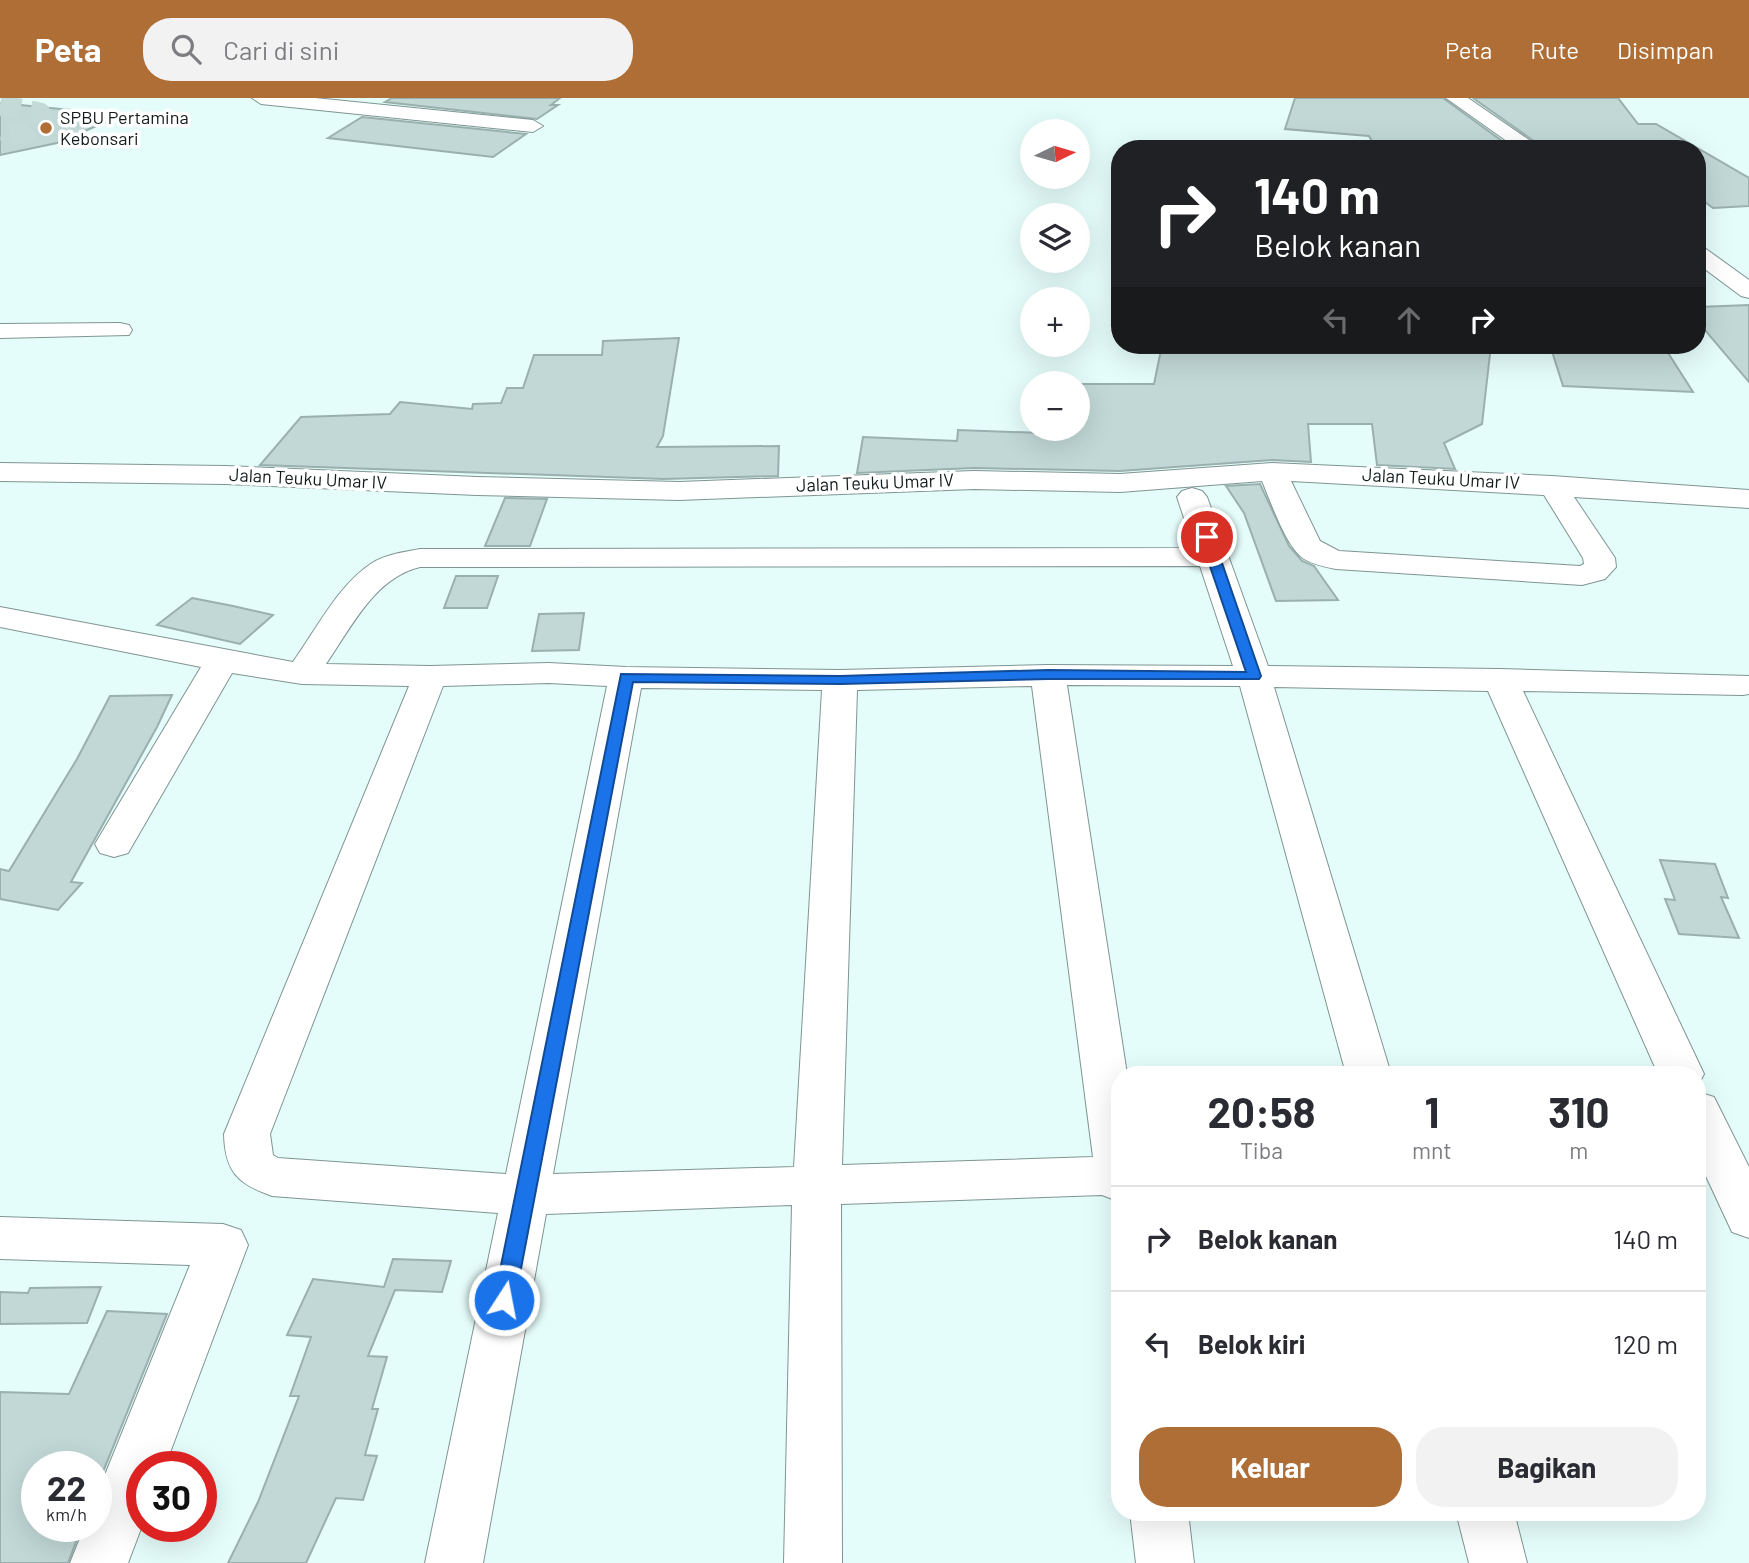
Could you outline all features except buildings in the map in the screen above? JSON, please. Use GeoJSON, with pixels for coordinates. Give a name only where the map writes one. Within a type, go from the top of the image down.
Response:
{"type":"FeatureCollection","features":[{"type":"Feature","properties":{"kind":"street"},"geometry":{"type":"LineString","coordinates":[[261,98],[533,126]]}},
{"type":"Feature","properties":{"kind":"street"},"geometry":{"type":"LineString","coordinates":[[1455,98],[1518,140]]}},
{"type":"Feature","properties":{"kind":"street"},"geometry":{"type":"LineString","coordinates":[[1706,260],[1749,291]]}},
{"type":"Feature","properties":{"kind":"street"},"geometry":{"type":"LineString","coordinates":[[0,331],[120,330]]}},
{"type":"Feature","properties":{"kind":"street","name":"Jalan Teuku Umar IV"},"geometry":{"type":"LineString","coordinates":[[0,472],[225,475],[477,486],[679,491],[974,480],[1120,483],[1272,472],[1552,485],[1749,499]]}},
{"type":"Feature","properties":{"kind":"street"},"geometry":{"type":"LineString","coordinates":[[1272,472],[1310,550],[1336,560],[1582,576],[1594,572],[1600,567],[1599,558],[1552,485]]}},
{"type":"Feature","properties":{"kind":"street"},"geometry":{"type":"LineString","coordinates":[[1192,497],[1254,676],[1366,1066]]}},
{"type":"Feature","properties":{"kind":"street"},"geometry":{"type":"LineString","coordinates":[[302,674],[369,583],[384,570],[419,558],[1214,558]]}},
{"type":"Feature","properties":{"kind":"street"},"geometry":{"type":"LineString","coordinates":[[0,617],[302,674],[430,677],[549,673],[626,677],[840,680],[1048,674],[1500,678],[1744,685]]}},
{"type":"Feature","properties":{"kind":"street"},"geometry":{"type":"LineString","coordinates":[[114,844],[222,661]]}},
{"type":"Feature","properties":{"kind":"street"},"geometry":{"type":"LineString","coordinates":[[1048,674],[1111,1112]]}},
{"type":"Feature","properties":{"kind":"street"},"geometry":{"type":"LineString","coordinates":[[430,677],[247,1134],[247,1155],[261,1174],[283,1179],[309,1178],[525,1195],[1111,1175]]}},
{"type":"Feature","properties":{"kind":"street"},"geometry":{"type":"LineString","coordinates":[[454,1563],[626,677]]}},
{"type":"Feature","properties":{"kind":"street"},"geometry":{"type":"LineString","coordinates":[[1500,678],[1677,1066]]}},
{"type":"Feature","properties":{"kind":"street"},"geometry":{"type":"LineString","coordinates":[[813,1563],[817,1184],[840,680]]}},
{"type":"Feature","properties":{"kind":"street"},"geometry":{"type":"LineString","coordinates":[[1706,1129],[1724,1173],[1749,1218]]}},
{"type":"Feature","properties":{"kind":"street"},"geometry":{"type":"LineString","coordinates":[[0,1238],[223,1245],[99,1563]]}},
{"type":"Feature","properties":{"kind":"street"},"geometry":{"type":"LineString","coordinates":[[1159,1521],[1165,1563]]}},
{"type":"Feature","properties":{"kind":"street"},"geometry":{"type":"LineString","coordinates":[[1487,1521],[1498,1563]]}},
{"type":"Feature","properties":{"kind":"tunnel"},"geometry":{"type":"LineString","coordinates":[[0,105],[40,113],[42,118],[28,130],[0,138]]}},
{"type":"Feature","properties":{"kind":"place","name":"SPBU Pertamina Kebonsari"},"geometry":{"type":"Point","coordinates":[46,128]}},
{"type":"Feature","properties":{"kind":"route"},"geometry":{"type":"LineString","coordinates":[[504,1300],[626,677],[840,680],[1048,674],[1254,676],[1207,537]]}}]}
